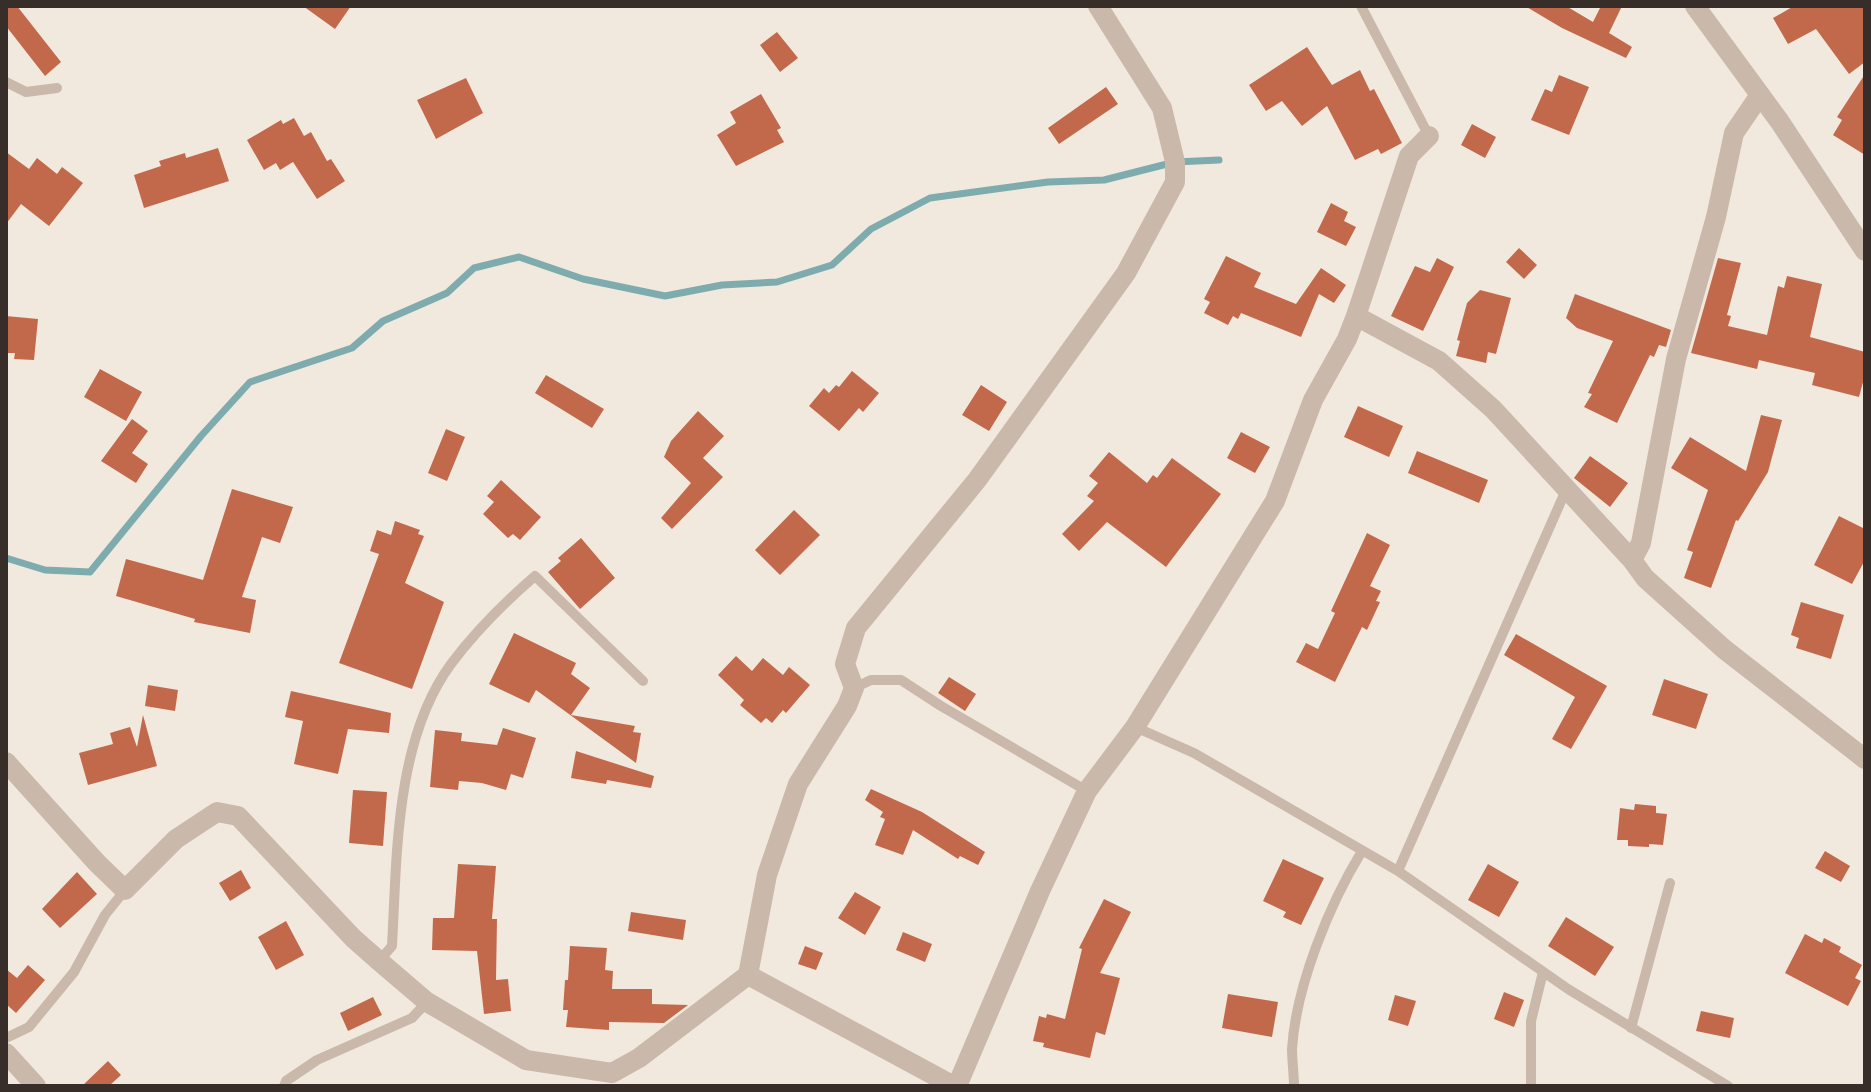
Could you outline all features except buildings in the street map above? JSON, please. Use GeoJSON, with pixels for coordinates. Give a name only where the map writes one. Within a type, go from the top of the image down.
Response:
{"type":"FeatureCollection","features":[{"type":"Feature","properties":{"kind":"street"},"geometry":{"type":"LineString","coordinates":[[6,762],[125,890],[176,839],[217,812],[238,816],[353,938],[427,1002],[526,1060],[612,1073],[639,1058],[748,975],[767,875],[798,784],[847,706],[854,688],[845,664],[856,628],[977,480],[1126,273],[1175,182],[1175,162],[1162,108],[1098,6]]}},
{"type":"Feature","properties":{"kind":"street"},"geometry":{"type":"LineString","coordinates":[[1695,6],[1760,95],[1865,251]]}},
{"type":"Feature","properties":{"kind":"street"},"geometry":{"type":"LineString","coordinates":[[1632,560],[1641,543],[1676,359],[1716,217],[1734,133],[1760,95]]}},
{"type":"Feature","properties":{"kind":"street"},"geometry":{"type":"LineString","coordinates":[[748,975],[955,1086],[1087,791],[1135,727],[1275,501],[1313,400],[1347,339],[1356,316],[1409,156],[1429,136]]}},
{"type":"Feature","properties":{"kind":"street"},"geometry":{"type":"LineString","coordinates":[[1356,316],[1439,361],[1493,409],[1645,578],[1724,649],[1865,759]]}},
{"type":"Feature","properties":{"kind":"street"},"geometry":{"type":"LineString","coordinates":[[6,1053],[36,1086]]}},
{"type":"Feature","properties":{"kind":"lane"},"geometry":{"type":"LineString","coordinates":[[1361,6],[1429,136]]}},
{"type":"Feature","properties":{"kind":"lane"},"geometry":{"type":"LineString","coordinates":[[6,82],[26,92],[57,88]]}},
{"type":"Feature","properties":{"kind":"lane"},"geometry":{"type":"LineString","coordinates":[[1398,871],[1566,490]]}},
{"type":"Feature","properties":{"kind":"lane"},"geometry":{"type":"LineString","coordinates":[[379,961],[392,946],[399,821],[412,751],[430,699],[451,664],[509,599],[535,576],[643,681]]}},
{"type":"Feature","properties":{"kind":"lane"},"geometry":{"type":"LineString","coordinates":[[854,688],[871,680],[901,680],[1087,791]]}},
{"type":"Feature","properties":{"kind":"lane"},"geometry":{"type":"LineString","coordinates":[[1135,727],[1194,753],[1398,871],[1543,972],[1728,1086]]}},
{"type":"Feature","properties":{"kind":"lane"},"geometry":{"type":"LineString","coordinates":[[1294,1086],[1292,1048],[1305,977],[1343,882],[1362,851]]}},
{"type":"Feature","properties":{"kind":"lane"},"geometry":{"type":"LineString","coordinates":[[1631,1028],[1670,883]]}},
{"type":"Feature","properties":{"kind":"lane"},"geometry":{"type":"LineString","coordinates":[[6,1038],[29,1027],[74,972],[105,915],[125,890]]}},
{"type":"Feature","properties":{"kind":"lane"},"geometry":{"type":"LineString","coordinates":[[1531,1086],[1531,1021],[1543,972]]}},
{"type":"Feature","properties":{"kind":"lane"},"geometry":{"type":"LineString","coordinates":[[284,1086],[286,1081],[317,1060],[412,1018],[427,1002]]}},
{"type":"Feature","properties":{"kind":"waterway"},"geometry":{"type":"LineString","coordinates":[[6,558],[45,570],[90,572],[201,436],[250,382],[352,348],[383,321],[447,293],[474,268],[519,257],[583,279],[665,296],[722,285],[777,282],[832,265],[871,229],[930,198],[1048,182],[1104,180],[1175,162],[1219,160]]}}]}
